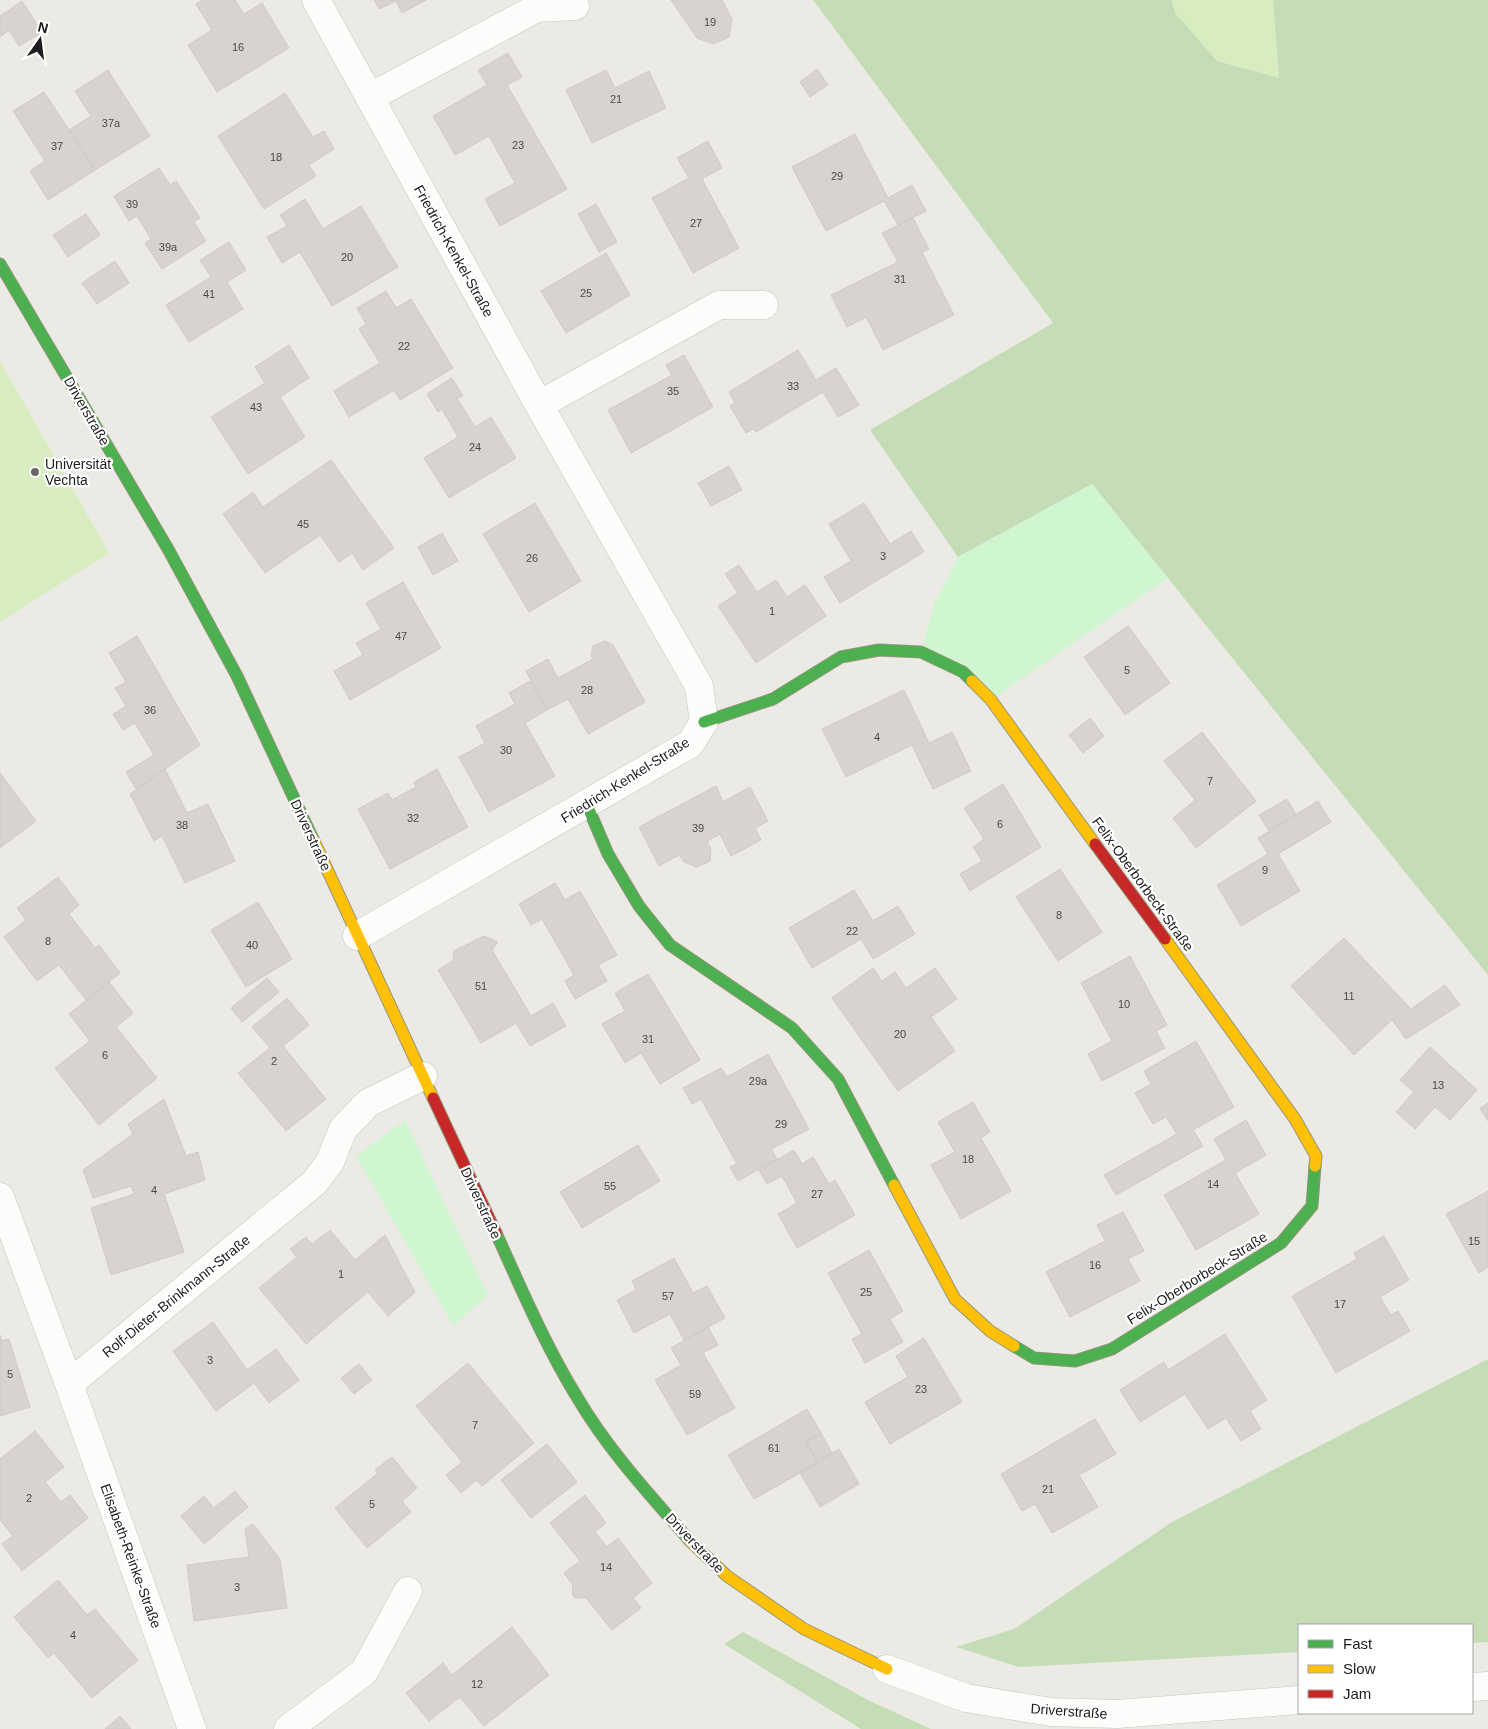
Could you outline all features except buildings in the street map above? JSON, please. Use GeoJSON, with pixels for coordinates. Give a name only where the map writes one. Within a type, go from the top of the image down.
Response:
{"type":"FeatureCollection","features":[{"type":"Feature","properties":{"kind":"street","name":"Friedrich-Kenkel-Straße"},"geometry":{"type":"LineString","coordinates":[[316,0],[539,405],[699,686],[704,722],[690,744],[588,805],[357,936]]}},
{"type":"Feature","properties":{"kind":"street"},"geometry":{"type":"LineString","coordinates":[[370,97],[537,8],[575,6]]}},
{"type":"Feature","properties":{"kind":"street","name":"Driverstraße"},"geometry":{"type":"LineString","coordinates":[[0,264],[168,549],[237,676],[542,1333],[577,1398],[625,1467],[692,1543],[727,1576],[804,1629],[887,1668],[966,1698],[1051,1712],[1117,1714],[1298,1700]]}},
{"type":"Feature","properties":{"kind":"street"},"geometry":{"type":"LineString","coordinates":[[539,405],[719,305],[764,305]]}},
{"type":"Feature","properties":{"kind":"street","name":"Felix-Oberborbeck-Straße"},"geometry":{"type":"LineString","coordinates":[[588,805],[608,854],[639,906],[670,945],[792,1028],[838,1080],[955,1299],[990,1330],[1034,1358],[1075,1361],[1112,1350],[1280,1244],[1312,1206],[1316,1156],[1295,1119],[991,700],[963,672],[921,652],[879,650],[841,657],[773,699],[704,722]]}},
{"type":"Feature","properties":{"kind":"street","name":"Rolf-Dieter-Brinkmann-Straße"},"geometry":{"type":"LineString","coordinates":[[69,1384],[314,1184],[330,1162],[343,1129],[368,1102],[422,1076]]}},
{"type":"Feature","properties":{"kind":"street"},"geometry":{"type":"LineString","coordinates":[[0,1197],[69,1384]]}},
{"type":"Feature","properties":{"kind":"street","name":"Elisabeth-Reinke-Straße"},"geometry":{"type":"LineString","coordinates":[[69,1384],[192,1729]]}},
{"type":"Feature","properties":{"kind":"street"},"geometry":{"type":"LineString","coordinates":[[288,1729],[364,1672],[408,1591]]}},
{"type":"Feature","properties":{"kind":"street"},"geometry":{"type":"LineString","coordinates":[[1473,1687],[1488,1686]]}},
{"type":"Feature","properties":{"kind":"green space"},"geometry":{"type":"Polygon","coordinates":[[[813,0],[1171,0],[1176,14],[1217,61],[1279,78],[1273,0],[1488,0],[1488,975],[1092,484],[958,557],[870,430],[1053,323],[813,0]]]}},
{"type":"Feature","properties":{"kind":"green space"},"geometry":{"type":"Polygon","coordinates":[[[1171,0],[1273,0],[1279,78],[1217,61],[1176,14],[1171,0]]]}},
{"type":"Feature","properties":{"kind":"green space"},"geometry":{"type":"Polygon","coordinates":[[[0,361],[109,553],[0,622],[0,361]]]}},
{"type":"Feature","properties":{"kind":"green space"},"geometry":{"type":"Polygon","coordinates":[[[1092,484],[1168,578],[991,700],[921,652],[935,602],[958,557],[1092,484]]]}},
{"type":"Feature","properties":{"kind":"green space"},"geometry":{"type":"Polygon","coordinates":[[[405,1120],[488,1295],[453,1326],[356,1156],[405,1120]]]}},
{"type":"Feature","properties":{"kind":"green space"},"geometry":{"type":"Polygon","coordinates":[[[1488,1359],[1488,1642],[1473,1643],[1473,1624],[1298,1624],[1298,1652],[1019,1667],[956,1647],[1014,1629],[1172,1522],[1488,1359]]]}},
{"type":"Feature","properties":{"kind":"green space"},"geometry":{"type":"Polygon","coordinates":[[[743,1632],[870,1701],[931,1729],[861,1729],[724,1644],[743,1632]]]}},
{"type":"Feature","properties":{"kind":"traffic: fast"},"geometry":{"type":"LineString","coordinates":[[0,264],[168,549],[237,676],[313,839]]}},
{"type":"Feature","properties":{"kind":"traffic: fast"},"geometry":{"type":"LineString","coordinates":[[704,722],[773,699],[841,657],[879,650],[921,652],[963,672],[972,681]]}},
{"type":"Feature","properties":{"kind":"traffic: fast"},"geometry":{"type":"LineString","coordinates":[[587,805],[608,854],[639,906],[670,945],[792,1028],[838,1079],[894,1185]]}},
{"type":"Feature","properties":{"kind":"traffic: fast"},"geometry":{"type":"LineString","coordinates":[[1014,1346],[1034,1358],[1075,1361],[1112,1349],[1281,1243],[1312,1206],[1315,1166]]}},
{"type":"Feature","properties":{"kind":"traffic: fast"},"geometry":{"type":"LineString","coordinates":[[496,1233],[544,1337],[589,1417],[630,1472],[690,1541]]}},
{"type":"Feature","properties":{"kind":"traffic: slow"},"geometry":{"type":"LineString","coordinates":[[972,681],[991,700],[1095,844]]}},
{"type":"Feature","properties":{"kind":"traffic: slow"},"geometry":{"type":"LineString","coordinates":[[313,839],[433,1098]]}},
{"type":"Feature","properties":{"kind":"traffic: slow"},"geometry":{"type":"LineString","coordinates":[[1165,939],[1295,1119],[1316,1156],[1315,1166]]}},
{"type":"Feature","properties":{"kind":"traffic: slow"},"geometry":{"type":"LineString","coordinates":[[894,1185],[955,1299],[990,1331],[1014,1346]]}},
{"type":"Feature","properties":{"kind":"traffic: slow"},"geometry":{"type":"LineString","coordinates":[[690,1541],[727,1576],[804,1629],[887,1669]]}},
{"type":"Feature","properties":{"kind":"traffic: jam"},"geometry":{"type":"LineString","coordinates":[[1095,844],[1165,939]]}},
{"type":"Feature","properties":{"kind":"traffic: jam"},"geometry":{"type":"LineString","coordinates":[[433,1098],[496,1233]]}},
{"type":"Feature","properties":{"kind":"place","name":"Universität Vechta"},"geometry":{"type":"Point","coordinates":[35,472]}}]}
